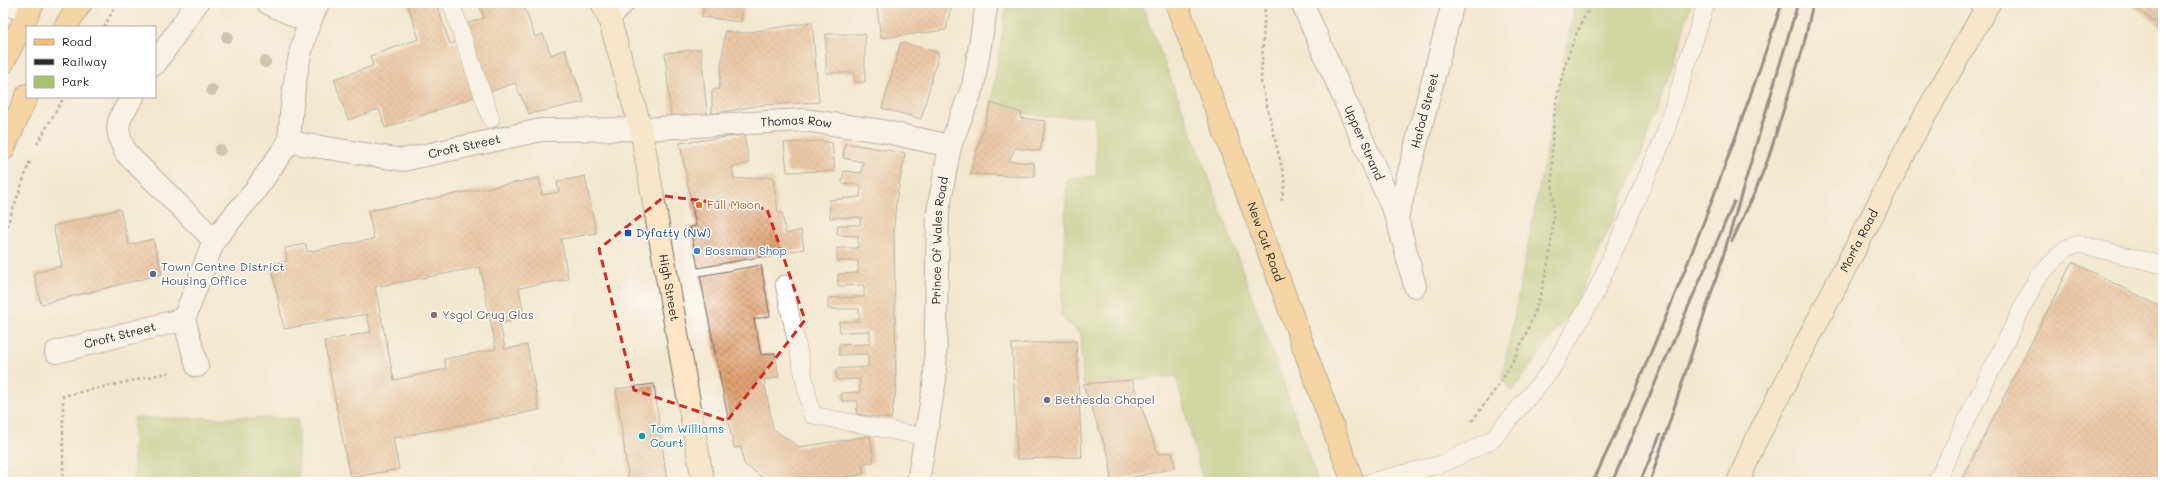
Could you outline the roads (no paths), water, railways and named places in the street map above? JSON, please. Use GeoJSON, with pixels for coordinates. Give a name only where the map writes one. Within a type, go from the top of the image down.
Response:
{"type":"FeatureCollection","features":[{"type":"Feature","properties":{"kind":"main road"},"geometry":{"type":"LineString","coordinates":[[66,26],[80,3]]}},
{"type":"Feature","properties":{"kind":"main road","name":"New Cut Road"},"geometry":{"type":"LineString","coordinates":[[1176,3],[1237,161],[1271,262],[1353,482]]}},
{"type":"Feature","properties":{"kind":"main road"},"geometry":{"type":"LineString","coordinates":[[3,63],[30,7]]}},
{"type":"Feature","properties":{"kind":"main road"},"geometry":{"type":"LineString","coordinates":[[3,150],[26,97]]}},
{"type":"Feature","properties":{"kind":"street"},"geometry":{"type":"LineString","coordinates":[[4,3],[30,7]]}},
{"type":"Feature","properties":{"kind":"street"},"geometry":{"type":"LineString","coordinates":[[156,63],[197,3]]}},
{"type":"Feature","properties":{"kind":"street"},"geometry":{"type":"LineString","coordinates":[[197,366],[184,319],[214,240],[254,192],[289,142],[292,98],[313,12],[268,3]]}},
{"type":"Feature","properties":{"kind":"street","name":"Prince Of Wales Road"},"geometry":{"type":"LineString","coordinates":[[918,482],[935,379],[938,211],[950,146],[973,86],[987,3]]}},
{"type":"Feature","properties":{"kind":"street","name":"Upper Strand"},"geometry":{"type":"LineString","coordinates":[[1302,3],[1397,218],[1415,286]]}},
{"type":"Feature","properties":{"kind":"street","name":"Hafod Street"},"geometry":{"type":"LineString","coordinates":[[1397,218],[1453,3]]}},
{"type":"Feature","properties":{"kind":"street","name":"Morfa Road"},"geometry":{"type":"LineString","coordinates":[[1738,482],[1754,444],[1916,131],[1989,3]]}},
{"type":"Feature","properties":{"kind":"street","name":"High Street"},"geometry":{"type":"LineString","coordinates":[[611,8],[641,129],[703,482]]}},
{"type":"Feature","properties":{"kind":"street"},"geometry":{"type":"LineString","coordinates":[[132,98],[120,116],[118,137],[126,153],[214,240]]}},
{"type":"Feature","properties":{"kind":"street","name":"Thomas Row"},"geometry":{"type":"LineString","coordinates":[[641,129],[804,120],[882,131],[950,146]]}},
{"type":"Feature","properties":{"kind":"street","name":"Croft Street"},"geometry":{"type":"LineString","coordinates":[[289,142],[403,160],[541,130],[641,129]]}},
{"type":"Feature","properties":{"kind":"street","name":"Croft Street"},"geometry":{"type":"LineString","coordinates":[[56,352],[184,319]]}},
{"type":"Feature","properties":{"kind":"lane"},"geometry":{"type":"LineString","coordinates":[[451,3],[491,118]]}},
{"type":"Feature","properties":{"kind":"lane"},"geometry":{"type":"LineString","coordinates":[[1370,482],[1442,464],[1492,440],[1551,370],[1594,296],[1663,140],[1706,3]]}},
{"type":"Feature","properties":{"kind":"lane"},"geometry":{"type":"LineString","coordinates":[[1936,482],[2037,278],[2066,248],[2079,244],[2163,265]]}},
{"type":"Feature","properties":{"kind":"lane"},"geometry":{"type":"LineString","coordinates":[[784,284],[812,415],[925,436]]}},
{"type":"Feature","properties":{"kind":"railway"},"geometry":{"type":"LineString","coordinates":[[1593,482],[1646,365],[1695,246],[1740,125],[1782,3]]}},
{"type":"Feature","properties":{"kind":"railway"},"geometry":{"type":"LineString","coordinates":[[1650,482],[1721,263],[1798,3]]}},
{"type":"Feature","properties":{"kind":"railway"},"geometry":{"type":"LineString","coordinates":[[1732,241],[1755,192],[1768,159],[1803,48],[1813,3]]}},
{"type":"Feature","properties":{"kind":"railway"},"geometry":{"type":"LineString","coordinates":[[1612,482],[1734,202]]}},
{"type":"Feature","properties":{"kind":"railway"},"geometry":{"type":"LineString","coordinates":[[1640,482],[1660,435]]}},
{"type":"Feature","properties":{"kind":"place","name":"Full Moon"},"geometry":{"type":"Point","coordinates":[699,205]}},
{"type":"Feature","properties":{"kind":"place","name":"Dyfatty (NW)"},"geometry":{"type":"Point","coordinates":[628,233]}},
{"type":"Feature","properties":{"kind":"place","name":"Bossman Shop"},"geometry":{"type":"Point","coordinates":[697,251]}},
{"type":"Feature","properties":{"kind":"place","name":"Town Centre District Housing Office"},"geometry":{"type":"Point","coordinates":[153,274]}},
{"type":"Feature","properties":{"kind":"place","name":"Ysgol Crug Glas"},"geometry":{"type":"Point","coordinates":[434,315]}},
{"type":"Feature","properties":{"kind":"place","name":"Bethesda Chapel"},"geometry":{"type":"Point","coordinates":[1047,400]}},
{"type":"Feature","properties":{"kind":"place","name":"Tom Williams Court"},"geometry":{"type":"Point","coordinates":[642,436]}}]}
